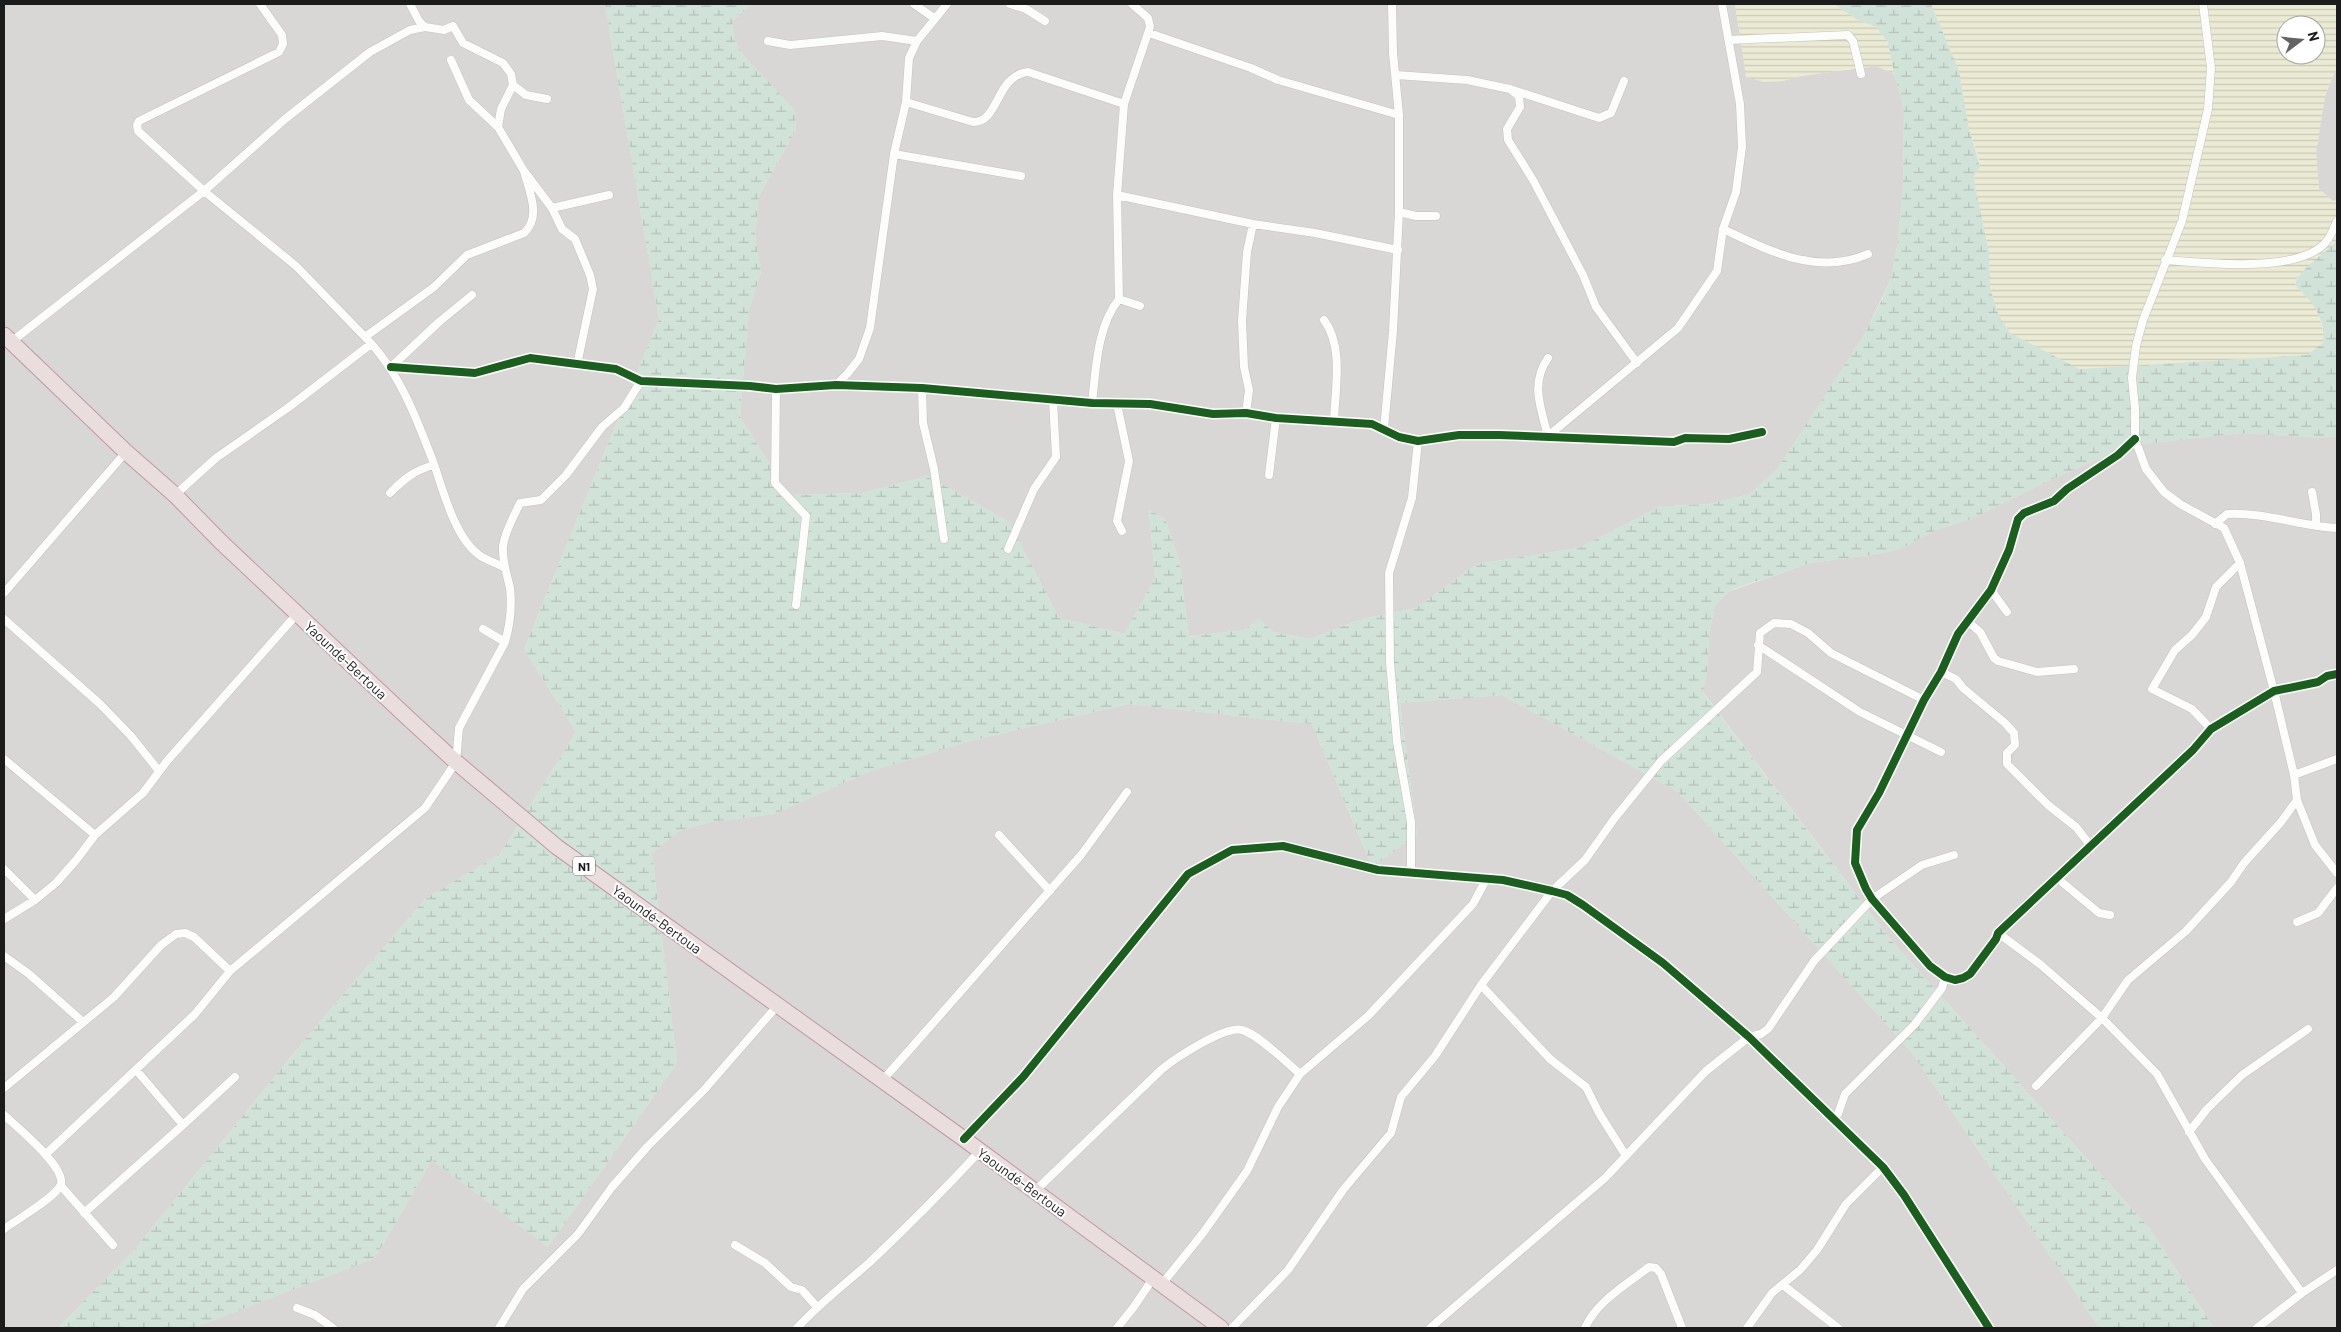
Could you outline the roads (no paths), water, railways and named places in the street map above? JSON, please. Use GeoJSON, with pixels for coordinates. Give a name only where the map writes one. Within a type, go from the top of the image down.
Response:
{"type":"FeatureCollection","features":[{"type":"Feature","properties":{"kind":"highway","name":"Yaoundé-Bertoua"},"geometry":{"type":"LineString","coordinates":[[7,338],[126,452],[175,495],[297,614],[456,762],[556,847],[980,1150],[1221,1328]]}},
{"type":"Feature","properties":{"kind":"street"},"geometry":{"type":"LineString","coordinates":[[410,4],[419,22],[425,27]]}},
{"type":"Feature","properties":{"kind":"street"},"geometry":{"type":"LineString","coordinates":[[914,4],[934,18]]}},
{"type":"Feature","properties":{"kind":"street"},"geometry":{"type":"LineString","coordinates":[[836,385],[848,374],[859,359],[870,328],[894,154],[906,102],[909,58],[917,41],[946,4]]}},
{"type":"Feature","properties":{"kind":"street"},"geometry":{"type":"LineString","coordinates":[[1010,4],[1026,9],[1045,21]]}},
{"type":"Feature","properties":{"kind":"street"},"geometry":{"type":"LineString","coordinates":[[1092,403],[1099,351],[1110,309],[1119,299],[1117,195],[1124,104],[1150,27],[1148,18],[1132,4]]}},
{"type":"Feature","properties":{"kind":"street"},"geometry":{"type":"LineString","coordinates":[[1384,429],[1393,331],[1399,212],[1399,114],[1393,53],[1392,4]]}},
{"type":"Feature","properties":{"kind":"street"},"geometry":{"type":"LineString","coordinates":[[1548,436],[1678,328],[1717,271],[1723,230],[1736,192],[1742,147],[1740,104],[1722,4]]}},
{"type":"Feature","properties":{"kind":"street"},"geometry":{"type":"LineString","coordinates":[[2203,4],[2211,68],[2208,109],[2203,140],[2182,221],[2165,260],[2143,320],[2136,346],[2132,378],[2136,408],[2135,440],[2146,469],[2164,492],[2224,528],[2240,563],[2274,691],[2294,775],[2297,800],[2315,845],[2337,873]]}},
{"type":"Feature","properties":{"kind":"street"},"geometry":{"type":"LineString","coordinates":[[262,5],[282,35],[283,44],[279,52],[138,121],[138,131],[204,191],[296,266],[365,337],[391,367],[434,465],[442,490],[459,529],[470,546],[479,555],[503,567]]}},
{"type":"Feature","properties":{"kind":"street"},"geometry":{"type":"LineString","coordinates":[[7,338],[204,191],[285,119],[370,52],[410,30],[425,27],[444,30],[453,26],[463,43],[502,63],[511,74],[513,85],[501,109],[498,127]]}},
{"type":"Feature","properties":{"kind":"street"},"geometry":{"type":"LineString","coordinates":[[1149,33],[1251,68],[1278,80],[1399,114]]}},
{"type":"Feature","properties":{"kind":"street"},"geometry":{"type":"LineString","coordinates":[[1729,40],[1848,35],[1853,41],[1861,74]]}},
{"type":"Feature","properties":{"kind":"street"},"geometry":{"type":"LineString","coordinates":[[768,41],[790,45],[882,36],[917,41]]}},
{"type":"Feature","properties":{"kind":"street"},"geometry":{"type":"LineString","coordinates":[[451,60],[469,100],[498,127],[524,171],[552,208],[562,229],[575,238],[590,275],[593,289],[577,365]]}},
{"type":"Feature","properties":{"kind":"street"},"geometry":{"type":"LineString","coordinates":[[906,102],[973,122],[981,122],[987,117],[1009,80],[1017,73],[1028,72],[1124,104]]}},
{"type":"Feature","properties":{"kind":"street"},"geometry":{"type":"LineString","coordinates":[[1396,76],[1467,80],[1510,89],[1599,118],[1611,113],[1624,81]]}},
{"type":"Feature","properties":{"kind":"street"},"geometry":{"type":"LineString","coordinates":[[513,85],[526,95],[547,99]]}},
{"type":"Feature","properties":{"kind":"street"},"geometry":{"type":"LineString","coordinates":[[1510,89],[1519,96],[1520,107],[1506,129],[1508,140],[1538,188],[1583,275],[1596,307],[1637,363]]}},
{"type":"Feature","properties":{"kind":"street"},"geometry":{"type":"LineString","coordinates":[[894,154],[1021,176]]}},
{"type":"Feature","properties":{"kind":"street"},"geometry":{"type":"LineString","coordinates":[[365,337],[434,287],[466,255],[524,233],[530,228],[534,217],[524,171]]}},
{"type":"Feature","properties":{"kind":"street"},"geometry":{"type":"LineString","coordinates":[[552,208],[609,195]]}},
{"type":"Feature","properties":{"kind":"street"},"geometry":{"type":"LineString","coordinates":[[1117,195],[1254,224],[1315,232],[1398,250]]}},
{"type":"Feature","properties":{"kind":"street"},"geometry":{"type":"LineString","coordinates":[[1399,212],[1416,216],[1436,216]]}},
{"type":"Feature","properties":{"kind":"street"},"geometry":{"type":"LineString","coordinates":[[2165,260],[2243,265],[2282,260],[2310,253],[2318,248],[2326,242],[2337,221]]}},
{"type":"Feature","properties":{"kind":"street"},"geometry":{"type":"LineString","coordinates":[[1246,413],[1249,390],[1244,367],[1242,320],[1247,252],[1254,224]]}},
{"type":"Feature","properties":{"kind":"street"},"geometry":{"type":"LineString","coordinates":[[1723,230],[1777,255],[1800,260],[1834,262],[1855,259],[1868,254]]}},
{"type":"Feature","properties":{"kind":"street"},"geometry":{"type":"LineString","coordinates":[[391,367],[472,295]]}},
{"type":"Feature","properties":{"kind":"street"},"geometry":{"type":"LineString","coordinates":[[1119,299],[1140,306]]}},
{"type":"Feature","properties":{"kind":"street"},"geometry":{"type":"LineString","coordinates":[[1324,320],[1331,329],[1337,363],[1334,421]]}},
{"type":"Feature","properties":{"kind":"street"},"geometry":{"type":"LineString","coordinates":[[175,495],[216,458],[371,344]]}},
{"type":"Feature","properties":{"kind":"street"},"geometry":{"type":"LineString","coordinates":[[391,367],[475,372],[530,358],[616,369],[640,381],[776,389],[836,385],[922,388],[1092,403],[1150,404],[1213,414],[1246,413],[1276,418],[1372,424],[1399,437],[1418,441],[1459,435],[1548,436],[1674,442],[1685,438],[1729,439],[1762,432]]}},
{"type":"Feature","properties":{"kind":"street"},"geometry":{"type":"LineString","coordinates":[[1548,358],[1542,367],[1537,390],[1548,436]]}},
{"type":"Feature","properties":{"kind":"street"},"geometry":{"type":"LineString","coordinates":[[46,1154],[195,1014],[230,971],[426,808],[456,762],[459,728],[505,642],[509,628],[510,588],[503,567],[504,545],[520,502],[541,500],[566,475],[602,427],[624,408],[640,381]]}},
{"type":"Feature","properties":{"kind":"street"},"geometry":{"type":"LineString","coordinates":[[922,388],[923,423],[934,469],[944,539]]}},
{"type":"Feature","properties":{"kind":"street"},"geometry":{"type":"LineString","coordinates":[[776,389],[775,483],[806,516],[796,605]]}},
{"type":"Feature","properties":{"kind":"street"},"geometry":{"type":"LineString","coordinates":[[1008,549],[1034,489],[1056,457],[1053,399]]}},
{"type":"Feature","properties":{"kind":"street"},"geometry":{"type":"LineString","coordinates":[[1117,404],[1129,461],[1117,521],[1122,531]]}},
{"type":"Feature","properties":{"kind":"street"},"geometry":{"type":"LineString","coordinates":[[1269,475],[1276,418]]}},
{"type":"Feature","properties":{"kind":"street"},"geometry":{"type":"LineString","coordinates":[[2135,440],[2118,455],[2067,489],[2054,501],[2024,513],[2018,518],[2009,550],[1991,590],[1958,634],[1880,793],[1857,830],[1855,863],[1872,899],[1930,966],[1944,977],[1955,980],[1970,974],[1996,939],[1998,933],[2193,750],[2212,729],[2274,691],[2318,682],[2327,676],[2337,674]]}},
{"type":"Feature","properties":{"kind":"street"},"geometry":{"type":"LineString","coordinates":[[1411,874],[1411,822],[1397,742],[1391,673],[1390,573],[1412,498],[1418,441]]}},
{"type":"Feature","properties":{"kind":"street"},"geometry":{"type":"LineString","coordinates":[[4,593],[126,452]]}},
{"type":"Feature","properties":{"kind":"street"},"geometry":{"type":"LineString","coordinates":[[390,493],[407,476],[420,469],[434,465]]}},
{"type":"Feature","properties":{"kind":"street"},"geometry":{"type":"LineString","coordinates":[[2312,492],[2316,526]]}},
{"type":"Feature","properties":{"kind":"street"},"geometry":{"type":"LineString","coordinates":[[2215,524],[2226,514],[2248,513],[2294,524],[2337,528]]}},
{"type":"Feature","properties":{"kind":"street"},"geometry":{"type":"LineString","coordinates":[[2212,729],[2192,709],[2152,689],[2175,650],[2192,635],[2206,617],[2216,586],[2240,563]]}},
{"type":"Feature","properties":{"kind":"street"},"geometry":{"type":"LineString","coordinates":[[1991,590],[2007,612]]}},
{"type":"Feature","properties":{"kind":"street"},"geometry":{"type":"LineString","coordinates":[[4,919],[35,900],[56,883],[95,835],[143,793],[159,771],[297,614]]}},
{"type":"Feature","properties":{"kind":"street"},"geometry":{"type":"LineString","coordinates":[[4,619],[100,704],[159,771]]}},
{"type":"Feature","properties":{"kind":"street"},"geometry":{"type":"LineString","coordinates":[[1968,621],[1980,632],[1994,658],[1998,661],[2037,672],[2074,669]]}},
{"type":"Feature","properties":{"kind":"street"},"geometry":{"type":"LineString","coordinates":[[1232,1328],[1288,1270],[1343,1190],[1390,1133],[1401,1098],[1435,1056],[1480,985],[1552,890],[1585,860],[1614,819],[1661,761],[1757,672],[1760,633],[1774,623],[1791,624],[1808,633],[1831,653],[1924,700]]}},
{"type":"Feature","properties":{"kind":"street"},"geometry":{"type":"LineString","coordinates":[[483,629],[505,642]]}},
{"type":"Feature","properties":{"kind":"street"},"geometry":{"type":"LineString","coordinates":[[1758,645],[1860,712],[1908,734],[1941,752]]}},
{"type":"Feature","properties":{"kind":"street"},"geometry":{"type":"LineString","coordinates":[[1941,672],[1956,678],[1963,688],[2014,733],[2015,745],[2008,753],[2007,764],[2048,805],[2076,827],[2090,845]]}},
{"type":"Feature","properties":{"kind":"street"},"geometry":{"type":"LineString","coordinates":[[4,759],[95,835]]}},
{"type":"Feature","properties":{"kind":"street"},"geometry":{"type":"LineString","coordinates":[[2294,775],[2337,759]]}},
{"type":"Feature","properties":{"kind":"street"},"geometry":{"type":"LineString","coordinates":[[882,1081],[1081,856],[1127,792]]}},
{"type":"Feature","properties":{"kind":"street"},"geometry":{"type":"LineString","coordinates":[[2036,1086],[2102,1018],[2128,980],[2186,930],[2231,882],[2244,863],[2281,822],[2297,800]]}},
{"type":"Feature","properties":{"kind":"street"},"geometry":{"type":"LineString","coordinates":[[999,836],[1050,891]]}},
{"type":"Feature","properties":{"kind":"street"},"geometry":{"type":"LineString","coordinates":[[964,1139],[1023,1077],[1188,874],[1232,850],[1283,846],[1378,870],[1411,874],[1487,878],[1552,890],[1567,895],[1583,904],[1640,946],[1749,1037],[1884,1167],[1989,1328]]}},
{"type":"Feature","properties":{"kind":"street"},"geometry":{"type":"LineString","coordinates":[[1430,1328],[1584,1197],[1706,1072],[1749,1037],[1761,1034],[1768,1029],[1814,961],[1872,899],[1922,865],[1954,855]]}},
{"type":"Feature","properties":{"kind":"street"},"geometry":{"type":"LineString","coordinates":[[4,869],[35,900]]}},
{"type":"Feature","properties":{"kind":"street"},"geometry":{"type":"LineString","coordinates":[[1117,1328],[1158,1280],[1203,1233],[1247,1171],[1278,1108],[1300,1074],[1368,1016],[1473,904],[1487,878]]}},
{"type":"Feature","properties":{"kind":"street"},"geometry":{"type":"LineString","coordinates":[[2057,878],[2099,913],[2110,915]]}},
{"type":"Feature","properties":{"kind":"street"},"geometry":{"type":"LineString","coordinates":[[2297,922],[2318,913],[2337,888]]}},
{"type":"Feature","properties":{"kind":"street"},"geometry":{"type":"LineString","coordinates":[[4,1088],[114,997],[161,945],[176,934],[185,933],[194,937],[230,971]]}},
{"type":"Feature","properties":{"kind":"street"},"geometry":{"type":"LineString","coordinates":[[1998,933],[2041,965],[2102,1018],[2157,1074],[2188,1132],[2205,1159],[2239,1209],[2302,1293]]}},
{"type":"Feature","properties":{"kind":"street"},"geometry":{"type":"LineString","coordinates":[[4,956],[29,974],[83,1022]]}},
{"type":"Feature","properties":{"kind":"street"},"geometry":{"type":"LineString","coordinates":[[1833,1118],[1838,1114],[1845,1094],[1915,1024],[1942,988],[1944,977]]}},
{"type":"Feature","properties":{"kind":"street"},"geometry":{"type":"LineString","coordinates":[[1480,985],[1550,1059],[1586,1087],[1626,1156]]}},
{"type":"Feature","properties":{"kind":"street"},"geometry":{"type":"LineString","coordinates":[[499,1328],[523,1289],[578,1234],[612,1187],[647,1147],[704,1090],[777,1006]]}},
{"type":"Feature","properties":{"kind":"street"},"geometry":{"type":"LineString","coordinates":[[2188,1132],[2207,1109],[2242,1075],[2308,1029]]}},
{"type":"Feature","properties":{"kind":"street"},"geometry":{"type":"LineString","coordinates":[[1035,1191],[1161,1070],[1176,1058],[1231,1030],[1242,1030],[1262,1042],[1300,1074]]}},
{"type":"Feature","properties":{"kind":"street"},"geometry":{"type":"LineString","coordinates":[[137,1070],[183,1125]]}},
{"type":"Feature","properties":{"kind":"street"},"geometry":{"type":"LineString","coordinates":[[84,1213],[235,1077]]}},
{"type":"Feature","properties":{"kind":"street"},"geometry":{"type":"LineString","coordinates":[[4,1115],[46,1154],[61,1177],[61,1186],[112,1245]]}},
{"type":"Feature","properties":{"kind":"street"},"geometry":{"type":"LineString","coordinates":[[797,1328],[817,1307],[870,1262],[950,1183],[980,1150]]}},
{"type":"Feature","properties":{"kind":"street"},"geometry":{"type":"LineString","coordinates":[[1747,1328],[1760,1307],[1772,1293],[1800,1270],[1817,1250],[1846,1204],[1884,1167]]}},
{"type":"Feature","properties":{"kind":"street"},"geometry":{"type":"LineString","coordinates":[[4,1229],[53,1194],[61,1186]]}},
{"type":"Feature","properties":{"kind":"street"},"geometry":{"type":"LineString","coordinates":[[736,1245],[765,1262],[791,1287],[802,1290],[817,1307]]}},
{"type":"Feature","properties":{"kind":"street"},"geometry":{"type":"LineString","coordinates":[[1585,1328],[1590,1317],[1620,1289],[1649,1267],[1656,1268],[1661,1274],[1682,1328]]}},
{"type":"Feature","properties":{"kind":"street"},"geometry":{"type":"LineString","coordinates":[[2257,1328],[2302,1293],[2337,1270]]}},
{"type":"Feature","properties":{"kind":"street"},"geometry":{"type":"LineString","coordinates":[[1784,1285],[1838,1328]]}},
{"type":"Feature","properties":{"kind":"street"},"geometry":{"type":"LineString","coordinates":[[298,1308],[315,1315],[333,1328]]}}]}
